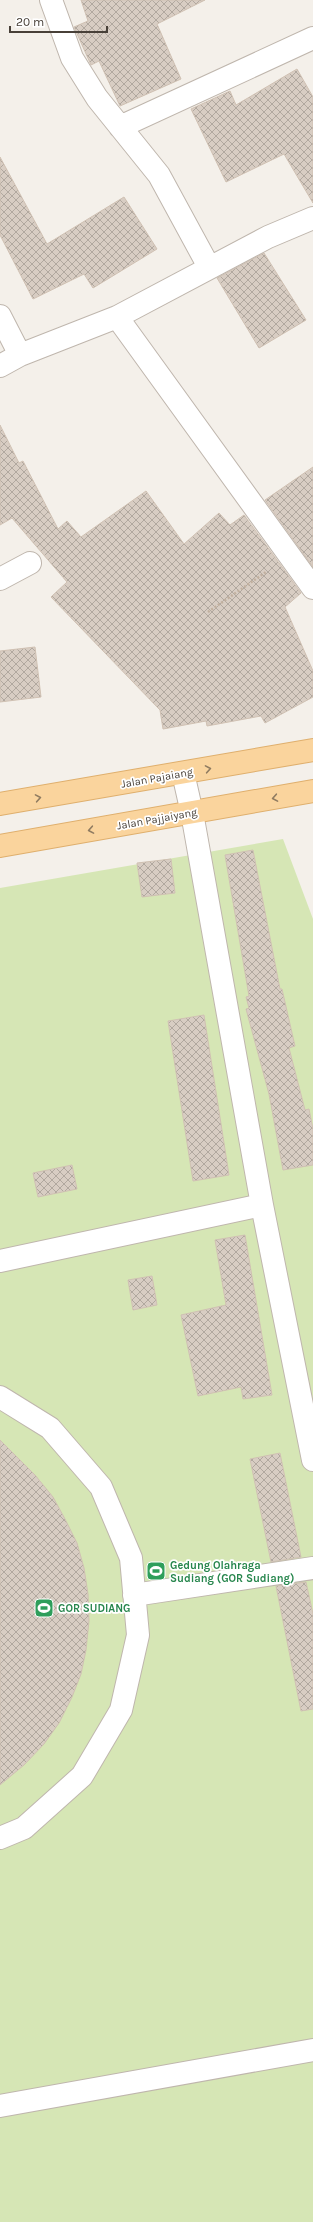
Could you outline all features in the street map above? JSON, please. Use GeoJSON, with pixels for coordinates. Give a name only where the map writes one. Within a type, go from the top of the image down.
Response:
{"type":"FeatureCollection","features":[{"type":"Feature","properties":{"kind":"main road","name":"Jalan Pajaiang"},"geometry":{"type":"LineString","coordinates":[[0,804],[313,750]]}},
{"type":"Feature","properties":{"kind":"main road","name":"Jalan Pajjaiyang"},"geometry":{"type":"LineString","coordinates":[[0,846],[313,791]]}},
{"type":"Feature","properties":{"kind":"street"},"geometry":{"type":"LineString","coordinates":[[51,0],[72,58],[97,98],[159,175],[209,267]]}},
{"type":"Feature","properties":{"kind":"street"},"geometry":{"type":"LineString","coordinates":[[120,126],[313,38]]}},
{"type":"Feature","properties":{"kind":"street"},"geometry":{"type":"LineString","coordinates":[[0,366],[20,355],[117,317],[268,237],[313,218]]}},
{"type":"Feature","properties":{"kind":"street"},"geometry":{"type":"LineString","coordinates":[[0,316],[20,355]]}},
{"type":"Feature","properties":{"kind":"street"},"geometry":{"type":"LineString","coordinates":[[117,317],[313,588]]}},
{"type":"Feature","properties":{"kind":"street"},"geometry":{"type":"LineString","coordinates":[[0,579],[30,563]]}},
{"type":"Feature","properties":{"kind":"street"},"geometry":{"type":"LineString","coordinates":[[183,773],[192,813],[262,1205],[313,1460]]}},
{"type":"Feature","properties":{"kind":"street"},"geometry":{"type":"LineString","coordinates":[[0,1260],[262,1205]]}},
{"type":"Feature","properties":{"kind":"street"},"geometry":{"type":"LineString","coordinates":[[0,1398],[50,1428],[101,1487],[131,1558],[138,1635],[121,1710],[82,1776],[24,1828],[0,1838]]}},
{"type":"Feature","properties":{"kind":"street"},"geometry":{"type":"LineString","coordinates":[[134,1595],[313,1568]]}},
{"type":"Feature","properties":{"kind":"street"},"geometry":{"type":"LineString","coordinates":[[0,2105],[313,2050]]}},
{"type":"Feature","properties":{"kind":"path"},"geometry":{"type":"LineString","coordinates":[[208,612],[290,556]]}},
{"type":"Feature","properties":{"kind":"green space","name":"Gedung Olahraga Sudiang (GOR Sudiang)"},"geometry":{"type":"Polygon","coordinates":[[[283,839],[313,919],[313,2222],[0,2222],[0,888],[283,839]]]}},
{"type":"Feature","properties":{"kind":"building"},"geometry":{"type":"Polygon","coordinates":[[[81,0],[205,0],[157,24],[181,79],[120,106],[99,61],[91,65],[74,27],[88,21],[81,0]]]}},
{"type":"Feature","properties":{"kind":"building"},"geometry":{"type":"Polygon","coordinates":[[[297,69],[313,97],[313,203],[284,154],[226,182],[191,109],[230,91],[236,105],[297,69]]]}},
{"type":"Feature","properties":{"kind":"building"},"geometry":{"type":"Polygon","coordinates":[[[0,157],[47,244],[124,197],[157,249],[93,288],[84,274],[33,299],[0,235],[0,157]]]}},
{"type":"Feature","properties":{"kind":"building"},"geometry":{"type":"Polygon","coordinates":[[[264,253],[306,320],[259,348],[217,278],[264,253]]]}},
{"type":"Feature","properties":{"kind":"building"},"geometry":{"type":"Polygon","coordinates":[[[0,425],[19,463],[23,461],[58,529],[67,521],[81,537],[146,491],[184,544],[219,513],[230,525],[244,515],[301,593],[285,607],[313,671],[313,697],[265,723],[261,716],[207,726],[206,721],[163,729],[160,710],[51,597],[67,582],[12,518],[0,525],[0,425]]]}},
{"type":"Feature","properties":{"kind":"building"},"geometry":{"type":"Polygon","coordinates":[[[313,467],[313,567],[265,500],[313,467]]]}},
{"type":"Feature","properties":{"kind":"building"},"geometry":{"type":"Polygon","coordinates":[[[35,647],[41,697],[0,702],[0,651],[35,647]]]}},
{"type":"Feature","properties":{"kind":"building"},"geometry":{"type":"Polygon","coordinates":[[[253,850],[280,989],[282,989],[295,1046],[289,1048],[305,1110],[309,1109],[313,1129],[313,1165],[283,1170],[269,1094],[246,1009],[249,1008],[246,997],[249,996],[225,855],[253,850]]]}},
{"type":"Feature","properties":{"kind":"building"},"geometry":{"type":"Polygon","coordinates":[[[171,859],[175,893],[142,897],[137,863],[171,859]]]}},
{"type":"Feature","properties":{"kind":"building"},"geometry":{"type":"Polygon","coordinates":[[[204,1015],[229,1175],[193,1181],[168,1021],[204,1015]]]}},
{"type":"Feature","properties":{"kind":"building"},"geometry":{"type":"Polygon","coordinates":[[[72,1165],[77,1189],[38,1197],[33,1173],[72,1165]]]}},
{"type":"Feature","properties":{"kind":"building"},"geometry":{"type":"Polygon","coordinates":[[[245,1235],[272,1395],[243,1399],[241,1387],[198,1396],[181,1315],[226,1305],[215,1240],[245,1235]]]}},
{"type":"Feature","properties":{"kind":"building"},"geometry":{"type":"Polygon","coordinates":[[[152,1276],[157,1305],[133,1310],[128,1280],[152,1276]]]}},
{"type":"Feature","properties":{"kind":"building","name":"GOR SUDIANG"},"geometry":{"type":"Polygon","coordinates":[[[0,1440],[35,1475],[53,1497],[77,1543],[84,1568],[88,1594],[89,1621],[86,1650],[81,1674],[72,1697],[59,1723],[44,1744],[24,1765],[0,1785],[0,1440]]]}},
{"type":"Feature","properties":{"kind":"building"},"geometry":{"type":"Polygon","coordinates":[[[280,1453],[301,1557],[271,1562],[250,1459],[280,1453]]]}},
{"type":"Feature","properties":{"kind":"building"},"geometry":{"type":"Polygon","coordinates":[[[306,1582],[313,1614],[313,1709],[301,1711],[276,1586],[306,1582]]]}},
{"type":"Feature","properties":{"kind":"place","name":"Gedung Olahraga Sudiang (GOR Sudiang)"},"geometry":{"type":"Point","coordinates":[156,1571]}},
{"type":"Feature","properties":{"kind":"place","name":"GOR SUDIANG"},"geometry":{"type":"Point","coordinates":[44,1608]}}]}
